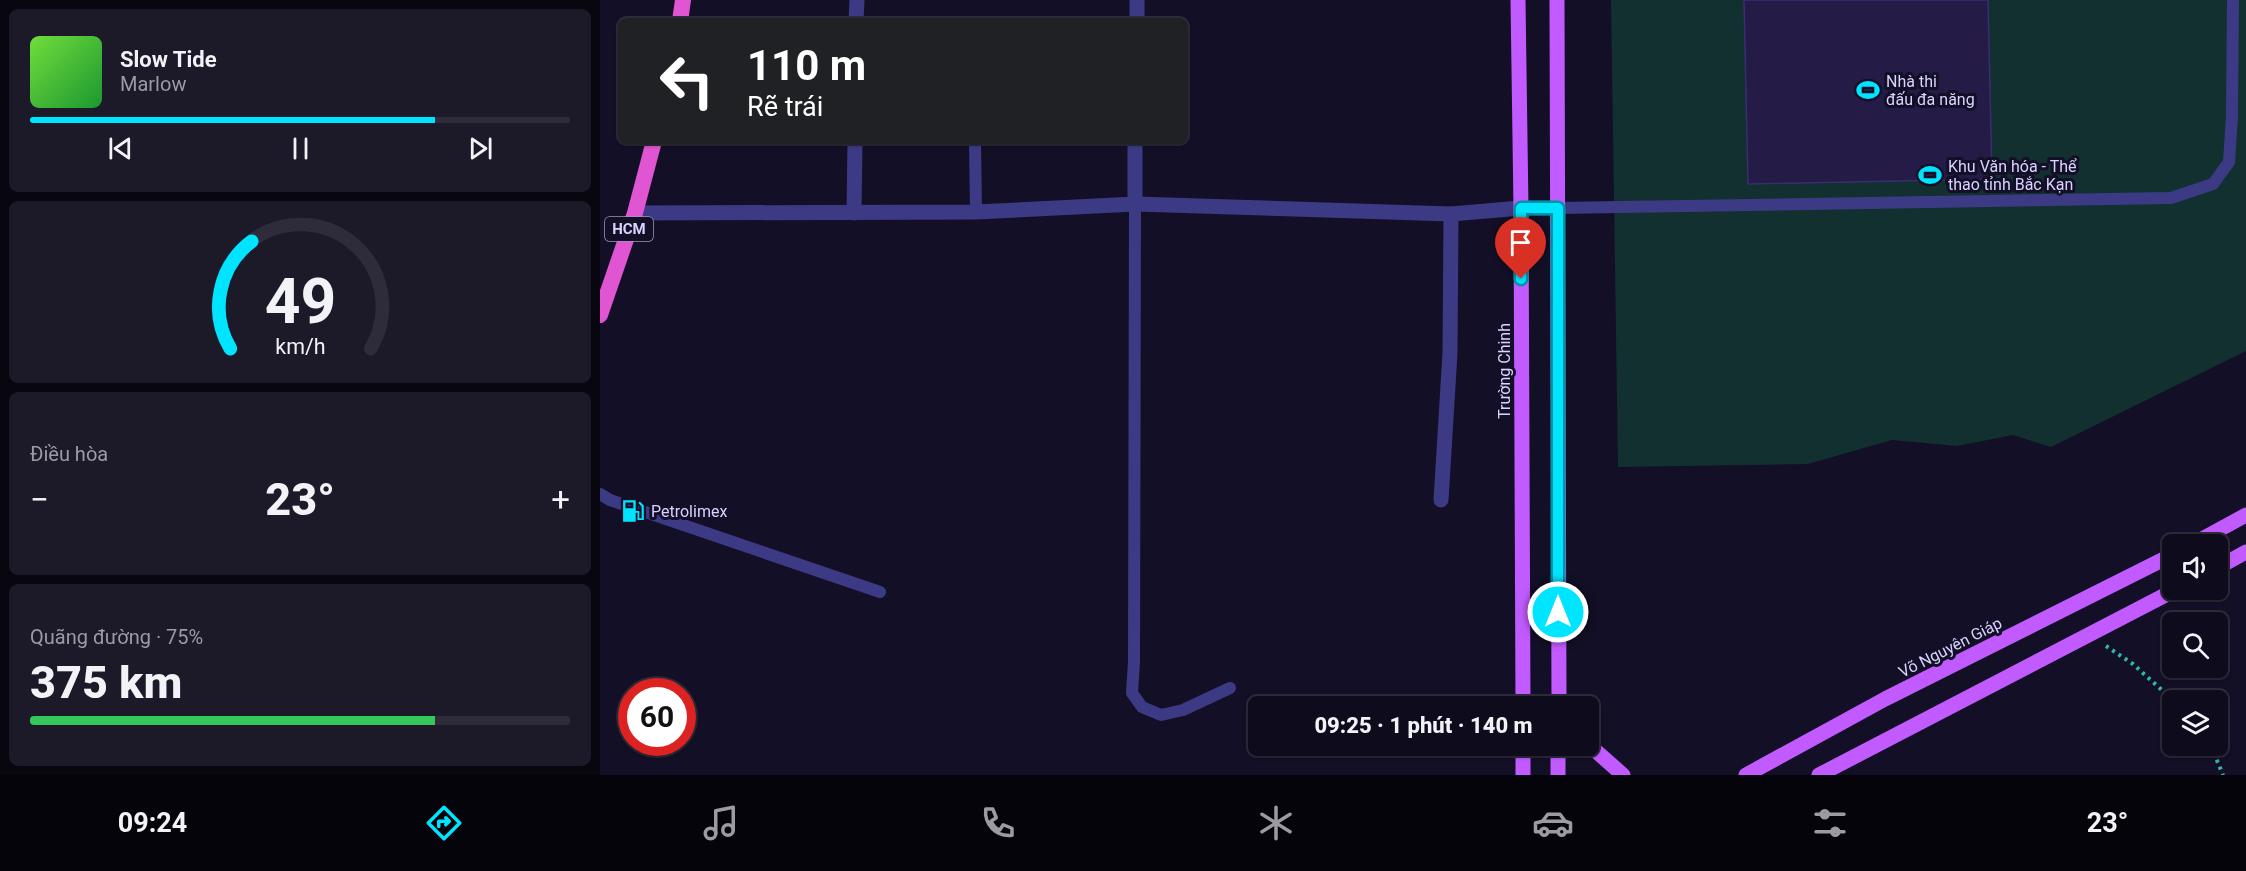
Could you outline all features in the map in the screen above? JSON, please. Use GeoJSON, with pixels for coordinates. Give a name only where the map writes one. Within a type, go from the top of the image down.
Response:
{"type":"FeatureCollection","features":[{"type":"Feature","properties":{"kind":"highway"},"geometry":{"type":"LineString","coordinates":[[680,18],[683,0]]}},
{"type":"Feature","properties":{"kind":"highway","name":"HCM"},"geometry":{"type":"LineString","coordinates":[[600,315],[635,213],[653,144]]}},
{"type":"Feature","properties":{"kind":"main road","name":"Trường Chinh"},"geometry":{"type":"LineString","coordinates":[[1518,0],[1523,696]]}},
{"type":"Feature","properties":{"kind":"main road"},"geometry":{"type":"LineString","coordinates":[[1557,0],[1559,696]]}},
{"type":"Feature","properties":{"kind":"main road"},"geometry":{"type":"LineString","coordinates":[[2211,534],[2246,515]]}},
{"type":"Feature","properties":{"kind":"main road"},"geometry":{"type":"LineString","coordinates":[[2228,561],[2246,552]]}},
{"type":"Feature","properties":{"kind":"main road","name":"Võ Nguyên Giáp"},"geometry":{"type":"LineString","coordinates":[[1746,775],[1885,699],[2162,560]]}},
{"type":"Feature","properties":{"kind":"main road"},"geometry":{"type":"LineString","coordinates":[[1819,775],[2162,597]]}},
{"type":"Feature","properties":{"kind":"main road"},"geometry":{"type":"LineString","coordinates":[[1599,754],[1623,775]]}},
{"type":"Feature","properties":{"kind":"main road"},"geometry":{"type":"LineString","coordinates":[[1523,756],[1523,775]]}},
{"type":"Feature","properties":{"kind":"main road"},"geometry":{"type":"LineString","coordinates":[[1558,756],[1558,775]]}},
{"type":"Feature","properties":{"kind":"street"},"geometry":{"type":"LineString","coordinates":[[856,18],[857,0]]}},
{"type":"Feature","properties":{"kind":"street"},"geometry":{"type":"LineString","coordinates":[[1137,0],[1137,18]]}},
{"type":"Feature","properties":{"kind":"street"},"geometry":{"type":"LineString","coordinates":[[854,213],[855,144]]}},
{"type":"Feature","properties":{"kind":"street"},"geometry":{"type":"LineString","coordinates":[[1135,144],[1135,204]]}},
{"type":"Feature","properties":{"kind":"street"},"geometry":{"type":"LineString","coordinates":[[635,213],[975,212],[1135,204],[1451,214],[1521,208],[1558,208]]}},
{"type":"Feature","properties":{"kind":"street"},"geometry":{"type":"LineString","coordinates":[[1441,500],[1450,353],[1451,214]]}},
{"type":"Feature","properties":{"kind":"lane"},"geometry":{"type":"LineString","coordinates":[[1558,208],[2171,198],[2213,184],[2229,162],[2232,116],[2233,0]]}},
{"type":"Feature","properties":{"kind":"lane"},"geometry":{"type":"LineString","coordinates":[[975,144],[975,212]]}},
{"type":"Feature","properties":{"kind":"lane"},"geometry":{"type":"LineString","coordinates":[[1135,204],[1134,662],[1132,693],[1142,707],[1161,715],[1183,710],[1230,688]]}},
{"type":"Feature","properties":{"kind":"lane"},"geometry":{"type":"LineString","coordinates":[[600,494],[610,500],[880,592]]}},
{"type":"Feature","properties":{"kind":"path"},"geometry":{"type":"LineString","coordinates":[[2088,635],[2133,664],[2162,690]]}},
{"type":"Feature","properties":{"kind":"path"},"geometry":{"type":"LineString","coordinates":[[2215,756],[2223,775]]}},
{"type":"Feature","properties":{"kind":"green space","name":"Khu Văn hóa - Thể thao tỉnh Bắc Kạn"},"geometry":{"type":"Polygon","coordinates":[[[1611,0],[2246,0],[2246,351],[2051,447],[2013,435],[1957,446],[1892,440],[1808,464],[1618,467],[1611,0]]]}},
{"type":"Feature","properties":{"kind":"building","name":"Nhà thi đấu đa năng"},"geometry":{"type":"Polygon","coordinates":[[[1744,0],[1988,0],[1992,179],[1748,184],[1744,0]]]}},
{"type":"Feature","properties":{"kind":"place","name":"Nhà thi đấu đa năng"},"geometry":{"type":"Point","coordinates":[1868,90]}},
{"type":"Feature","properties":{"kind":"place","name":"Khu Văn hóa - Thể thao tỉnh Bắc Kạn"},"geometry":{"type":"Point","coordinates":[1930,175]}},
{"type":"Feature","properties":{"kind":"place","name":"Petrolimex"},"geometry":{"type":"Point","coordinates":[633,511]}},
{"type":"Feature","properties":{"kind":"route"},"geometry":{"type":"LineString","coordinates":[[1521,279],[1521,208],[1558,208],[1558,612]]}}]}
